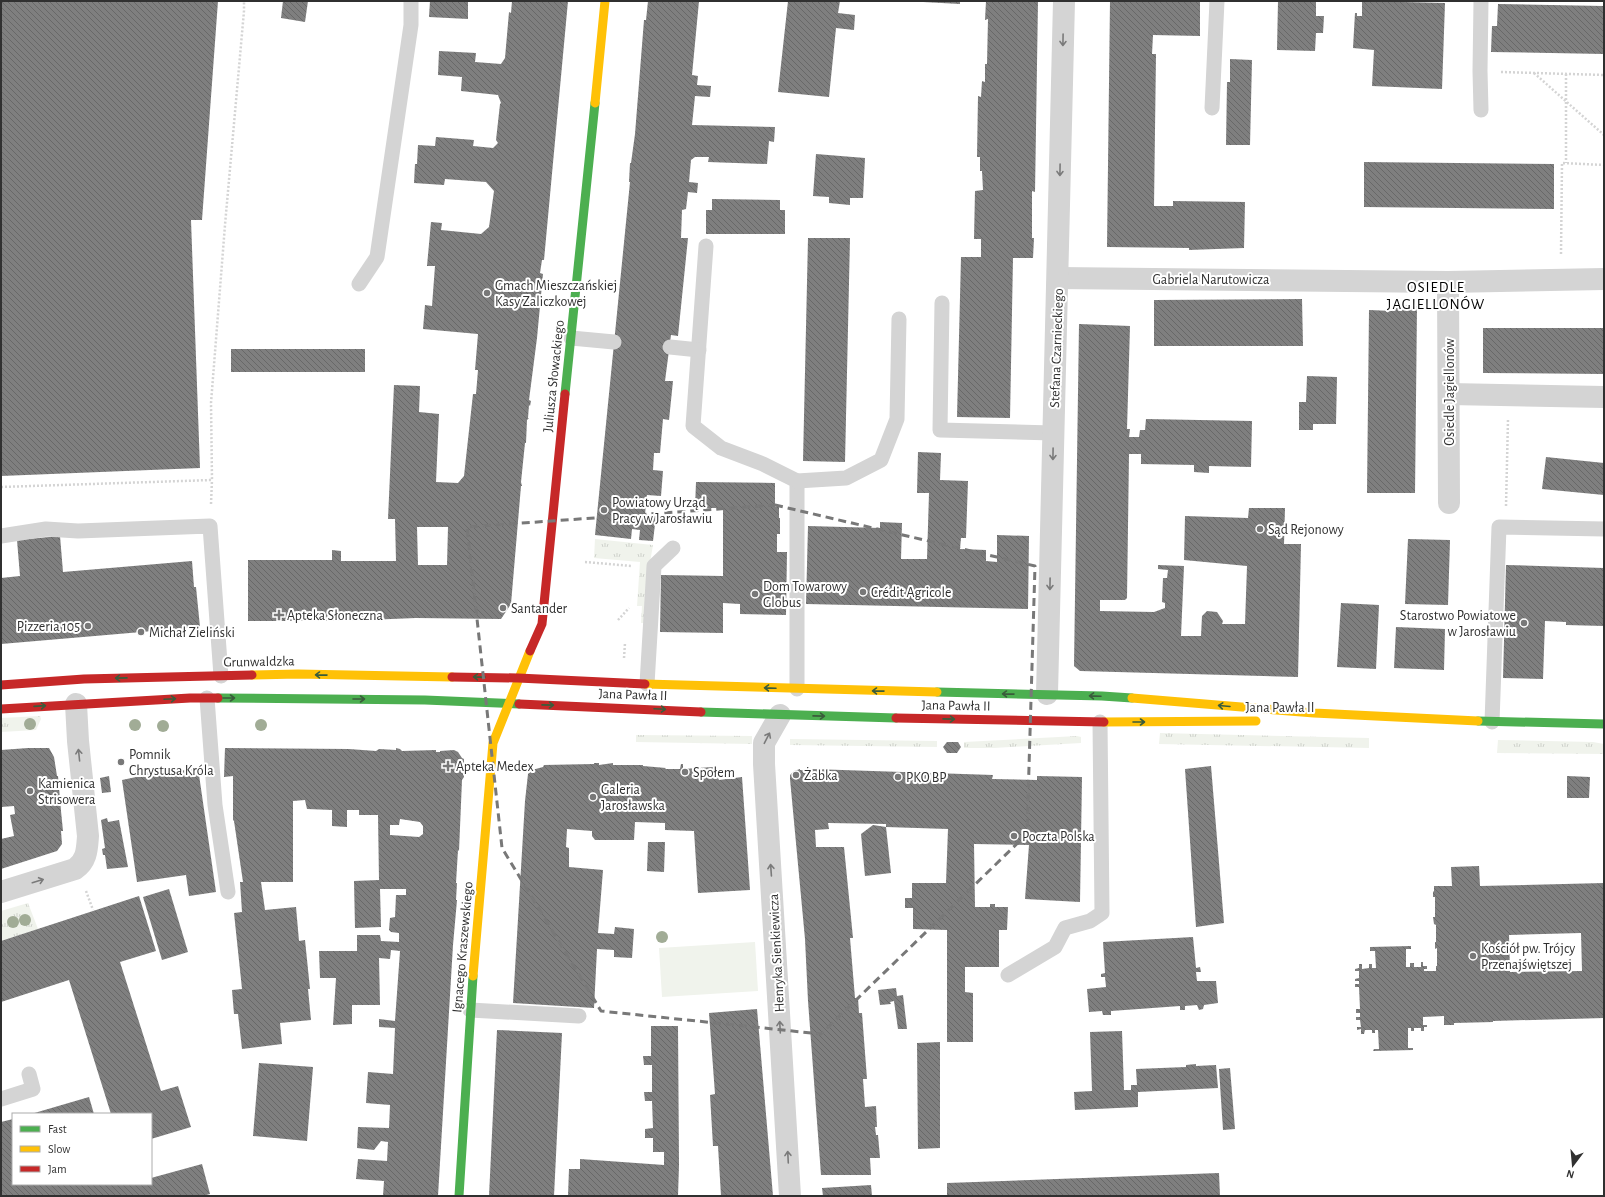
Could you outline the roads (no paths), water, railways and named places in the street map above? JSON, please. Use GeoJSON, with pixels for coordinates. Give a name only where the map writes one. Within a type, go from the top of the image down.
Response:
{"type":"FeatureCollection","features":[{"type":"Feature","properties":{"kind":"main road","name":"Juliusza Słowackiego"},"geometry":{"type":"LineString","coordinates":[[509,704],[518,678],[542,624],[606,1]]}},
{"type":"Feature","properties":{"kind":"main road","name":"Grunwaldzka"},"geometry":{"type":"LineString","coordinates":[[1,685],[84,679],[298,674],[518,678]]}},
{"type":"Feature","properties":{"kind":"main road","name":"Jana Pawła II"},"geometry":{"type":"LineString","coordinates":[[518,678],[797,689],[1102,696],[1314,713],[1403,718],[1492,722],[1604,724]]}},
{"type":"Feature","properties":{"kind":"main road"},"geometry":{"type":"LineString","coordinates":[[1,709],[208,698],[425,700],[509,704]]}},
{"type":"Feature","properties":{"kind":"main road","name":"Jana Pawła II"},"geometry":{"type":"LineString","coordinates":[[509,704],[621,707],[780,715],[1100,722],[1267,721]]}},
{"type":"Feature","properties":{"kind":"main road","name":"Ignacego Kraszewskiego"},"geometry":{"type":"LineString","coordinates":[[459,1196],[470,1010],[493,743],[509,704]]}},
{"type":"Feature","properties":{"kind":"main road","name":"Jana Pawła II"},"geometry":{"type":"LineString","coordinates":[[1298,721],[1403,718]]}},
{"type":"Feature","properties":{"kind":"street","name":"Stefana Czarnieckiego"},"geometry":{"type":"LineString","coordinates":[[1047,694],[1064,1]]}},
{"type":"Feature","properties":{"kind":"street","name":"Gabriela Narutowicza"},"geometry":{"type":"LineString","coordinates":[[1058,278],[1448,282],[1604,279]]}},
{"type":"Feature","properties":{"kind":"street","name":"Osiedle Jagiellonów"},"geometry":{"type":"LineString","coordinates":[[1448,282],[1449,503]]}},
{"type":"Feature","properties":{"kind":"street"},"geometry":{"type":"LineString","coordinates":[[1449,394],[1604,397]]}},
{"type":"Feature","properties":{"kind":"street"},"geometry":{"type":"LineString","coordinates":[[1,892],[75,869],[81,865],[84,860],[88,836],[78,741],[76,704]]}},
{"type":"Feature","properties":{"kind":"street","name":"Henryka Sienkiewicza"},"geometry":{"type":"LineString","coordinates":[[780,715],[764,743],[764,764],[790,1196]]}},
{"type":"Feature","properties":{"kind":"lane"},"geometry":{"type":"LineString","coordinates":[[359,284],[377,257],[411,25],[411,1]]}},
{"type":"Feature","properties":{"kind":"lane"},"geometry":{"type":"LineString","coordinates":[[1212,108],[1217,1]]}},
{"type":"Feature","properties":{"kind":"lane"},"geometry":{"type":"LineString","coordinates":[[1481,1],[1481,110]]}},
{"type":"Feature","properties":{"kind":"lane"},"geometry":{"type":"LineString","coordinates":[[706,246],[693,426],[721,448],[763,464],[797,481],[846,478],[881,460],[898,419],[899,319]]}},
{"type":"Feature","properties":{"kind":"lane"},"geometry":{"type":"LineString","coordinates":[[942,303],[940,430],[1053,433]]}},
{"type":"Feature","properties":{"kind":"lane"},"geometry":{"type":"LineString","coordinates":[[571,338],[614,342]]}},
{"type":"Feature","properties":{"kind":"lane"},"geometry":{"type":"LineString","coordinates":[[670,347],[699,350]]}},
{"type":"Feature","properties":{"kind":"lane"},"geometry":{"type":"LineString","coordinates":[[797,481],[797,689]]}},
{"type":"Feature","properties":{"kind":"lane"},"geometry":{"type":"LineString","coordinates":[[1,536],[46,529],[78,531],[210,526],[221,676]]}},
{"type":"Feature","properties":{"kind":"lane"},"geometry":{"type":"LineString","coordinates":[[1492,722],[1499,527],[1604,529]]}},
{"type":"Feature","properties":{"kind":"lane"},"geometry":{"type":"LineString","coordinates":[[647,684],[654,566],[673,548]]}},
{"type":"Feature","properties":{"kind":"lane"},"geometry":{"type":"LineString","coordinates":[[208,698],[215,805],[228,892]]}},
{"type":"Feature","properties":{"kind":"lane"},"geometry":{"type":"LineString","coordinates":[[1008,976],[1055,947],[1065,928],[1090,921],[1102,913],[1100,722]]}},
{"type":"Feature","properties":{"kind":"lane"},"geometry":{"type":"LineString","coordinates":[[470,1010],[579,1016]]}},
{"type":"Feature","properties":{"kind":"lane"},"geometry":{"type":"LineString","coordinates":[[1,1098],[33,1089],[29,1074]]}},
{"type":"Feature","properties":{"kind":"place","name":"Gmach Mieszczańskiej Kasy Zaliczkowej"},"geometry":{"type":"Point","coordinates":[487,293]}},
{"type":"Feature","properties":{"kind":"place","name":"Powiatowy Urząd Pracy w Jarosławiu"},"geometry":{"type":"Point","coordinates":[604,510]}},
{"type":"Feature","properties":{"kind":"place","name":"Sąd Rejonowy"},"geometry":{"type":"Point","coordinates":[1260,529]}},
{"type":"Feature","properties":{"kind":"place","name":"Crédit Agricole"},"geometry":{"type":"Point","coordinates":[863,592]}},
{"type":"Feature","properties":{"kind":"place","name":"Dom Towarowy Globus"},"geometry":{"type":"Point","coordinates":[755,594]}},
{"type":"Feature","properties":{"kind":"place","name":"Santander"},"geometry":{"type":"Point","coordinates":[503,608]}},
{"type":"Feature","properties":{"kind":"place","name":"Apteka Słoneczna"},"geometry":{"type":"Point","coordinates":[279,615]}},
{"type":"Feature","properties":{"kind":"place","name":"Starostwo Powiatowe w Jarosławiu"},"geometry":{"type":"Point","coordinates":[1524,623]}},
{"type":"Feature","properties":{"kind":"place","name":"Pizzeria 105"},"geometry":{"type":"Point","coordinates":[88,626]}},
{"type":"Feature","properties":{"kind":"place","name":"Michał Zieliński"},"geometry":{"type":"Point","coordinates":[141,632]}},
{"type":"Feature","properties":{"kind":"place","name":"Pomnik Chrystusa Króla"},"geometry":{"type":"Point","coordinates":[121,762]}},
{"type":"Feature","properties":{"kind":"place","name":"Apteka Medex"},"geometry":{"type":"Point","coordinates":[448,766]}},
{"type":"Feature","properties":{"kind":"place","name":"Społem"},"geometry":{"type":"Point","coordinates":[685,772]}},
{"type":"Feature","properties":{"kind":"place","name":"Żabka"},"geometry":{"type":"Point","coordinates":[796,775]}},
{"type":"Feature","properties":{"kind":"place","name":"PKO BP"},"geometry":{"type":"Point","coordinates":[898,777]}},
{"type":"Feature","properties":{"kind":"place","name":"Kamienica Strisowera"},"geometry":{"type":"Point","coordinates":[30,791]}},
{"type":"Feature","properties":{"kind":"place","name":"Galeria Jarosławska"},"geometry":{"type":"Point","coordinates":[593,797]}},
{"type":"Feature","properties":{"kind":"place","name":"Poczta Polska"},"geometry":{"type":"Point","coordinates":[1014,836]}},
{"type":"Feature","properties":{"kind":"place","name":"Kościół pw. Trójcy Przenajświętszej"},"geometry":{"type":"Point","coordinates":[1473,956]}},
{"type":"Feature","properties":{"kind":"district","name":"OSIEDLE JAGIELLONÓW"},"geometry":{"type":"Point","coordinates":[1436,296]}}]}
